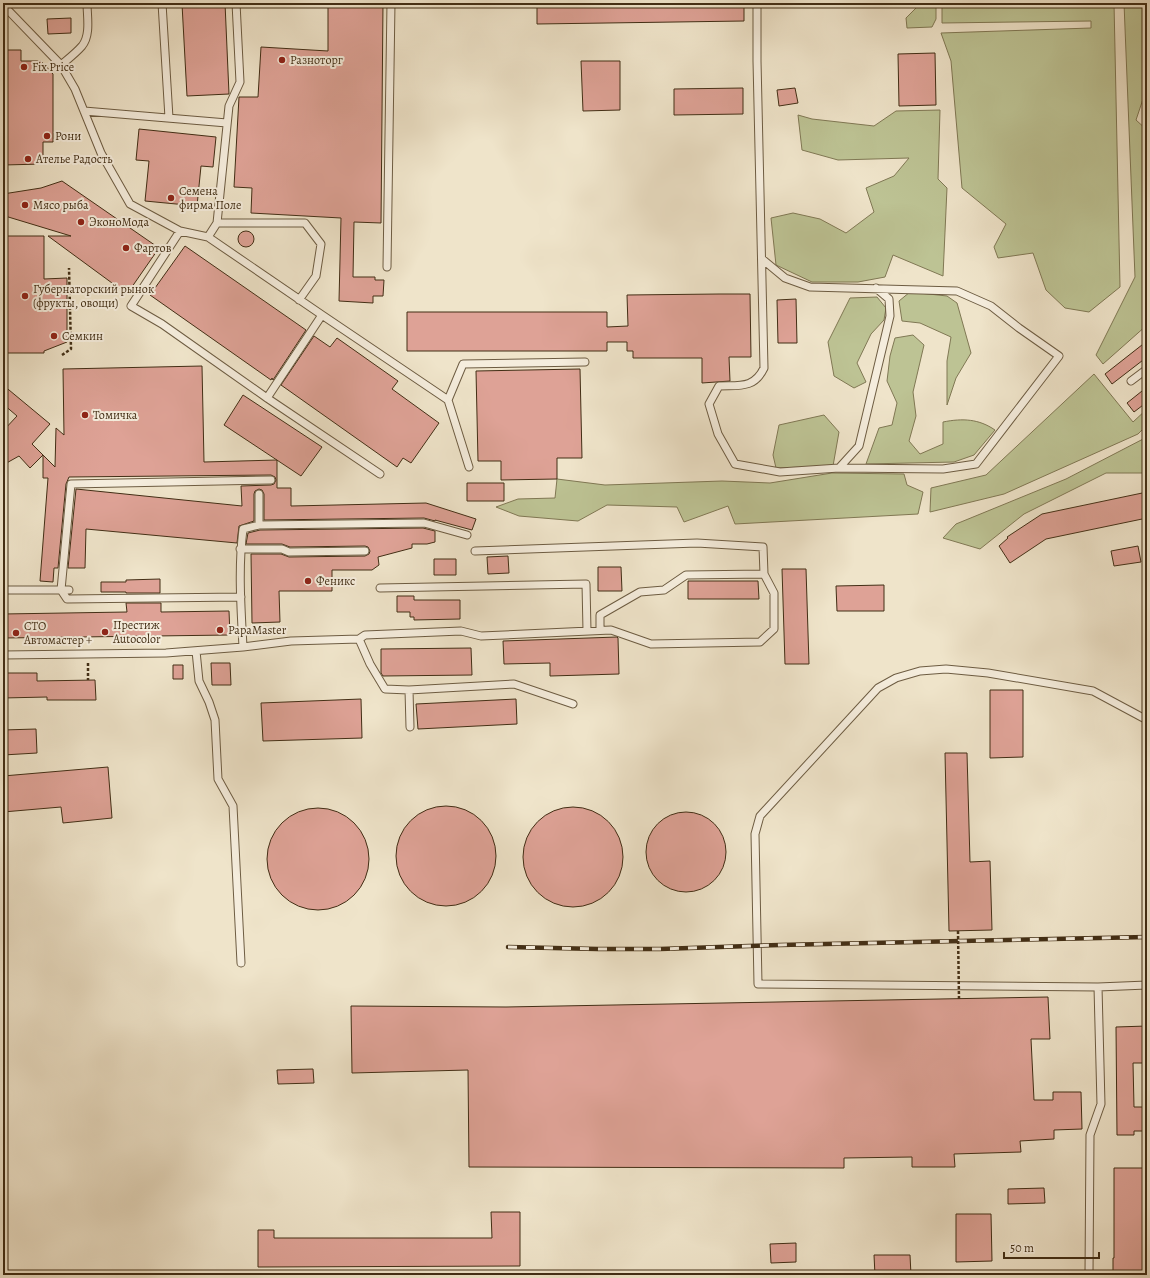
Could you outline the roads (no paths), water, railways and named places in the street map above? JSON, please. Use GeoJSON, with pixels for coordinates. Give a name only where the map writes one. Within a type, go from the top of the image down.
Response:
{"type":"FeatureCollection","features":[{"type":"Feature","properties":{"kind":"lane"},"geometry":{"type":"LineString","coordinates":[[61,65],[84,45],[87,28],[86,3]]}},
{"type":"Feature","properties":{"kind":"lane"},"geometry":{"type":"LineString","coordinates":[[162,3],[169,118]]}},
{"type":"Feature","properties":{"kind":"lane"},"geometry":{"type":"LineString","coordinates":[[208,237],[217,223],[226,123],[229,106],[240,82],[236,3]]}},
{"type":"Feature","properties":{"kind":"lane"},"geometry":{"type":"LineString","coordinates":[[387,267],[391,3]]}},
{"type":"Feature","properties":{"kind":"lane"},"geometry":{"type":"LineString","coordinates":[[757,3],[757,68],[764,368],[760,376],[754,382],[746,385],[719,386],[709,404],[718,434],[735,464],[780,472],[839,468],[943,469],[976,464],[1059,356],[991,306],[957,291],[810,287],[785,278],[762,260]]}},
{"type":"Feature","properties":{"kind":"lane"},"geometry":{"type":"LineString","coordinates":[[3,5],[61,65],[75,89],[102,153],[130,204],[180,231],[208,237],[448,400],[470,467]]}},
{"type":"Feature","properties":{"kind":"lane"},"geometry":{"type":"LineString","coordinates":[[84,111],[226,123]]}},
{"type":"Feature","properties":{"kind":"lane"},"geometry":{"type":"LineString","coordinates":[[217,223],[305,223],[321,244],[316,276],[299,300]]}},
{"type":"Feature","properties":{"kind":"lane"},"geometry":{"type":"LineString","coordinates":[[180,231],[131,306],[162,324],[267,398],[380,474]]}},
{"type":"Feature","properties":{"kind":"lane"},"geometry":{"type":"LineString","coordinates":[[839,468],[859,446],[890,316],[889,299],[876,288]]}},
{"type":"Feature","properties":{"kind":"lane"},"geometry":{"type":"LineString","coordinates":[[267,398],[322,315]]}},
{"type":"Feature","properties":{"kind":"lane"},"geometry":{"type":"LineString","coordinates":[[448,400],[463,364],[585,362]]}},
{"type":"Feature","properties":{"kind":"lane"},"geometry":{"type":"LineString","coordinates":[[1131,382],[1147,369]]}},
{"type":"Feature","properties":{"kind":"lane"},"geometry":{"type":"LineString","coordinates":[[240,597],[68,599],[61,590],[71,484],[271,480]]}},
{"type":"Feature","properties":{"kind":"lane"},"geometry":{"type":"LineString","coordinates":[[259,494],[259,526]]}},
{"type":"Feature","properties":{"kind":"lane"},"geometry":{"type":"LineString","coordinates":[[243,647],[240,597],[240,549],[243,529],[259,526],[424,523],[467,535]]}},
{"type":"Feature","properties":{"kind":"lane"},"geometry":{"type":"LineString","coordinates":[[3,655],[166,653],[243,647],[290,641],[359,639],[365,635],[372,634],[461,632],[481,636],[611,630],[651,644],[760,642],[774,629],[774,593],[764,574],[763,547],[697,543],[475,551]]}},
{"type":"Feature","properties":{"kind":"lane"},"geometry":{"type":"LineString","coordinates":[[240,549],[282,548],[289,552],[365,551]]}},
{"type":"Feature","properties":{"kind":"lane"},"geometry":{"type":"LineString","coordinates":[[600,630],[600,615],[640,592],[664,590],[686,575],[764,574]]}},
{"type":"Feature","properties":{"kind":"lane"},"geometry":{"type":"LineString","coordinates":[[380,588],[586,584],[587,631]]}},
{"type":"Feature","properties":{"kind":"lane"},"geometry":{"type":"LineString","coordinates":[[3,590],[69,590]]}},
{"type":"Feature","properties":{"kind":"lane"},"geometry":{"type":"LineString","coordinates":[[359,639],[370,664],[385,689],[409,690],[514,684],[573,704]]}},
{"type":"Feature","properties":{"kind":"lane"},"geometry":{"type":"LineString","coordinates":[[196,651],[199,681],[209,702],[215,720],[218,779],[233,806],[241,963]]}},
{"type":"Feature","properties":{"kind":"lane"},"geometry":{"type":"LineString","coordinates":[[1147,720],[1093,691],[988,673],[946,669],[920,671],[896,678],[878,688],[760,816],[755,834],[758,984],[1098,987],[1147,985]]}},
{"type":"Feature","properties":{"kind":"lane"},"geometry":{"type":"LineString","coordinates":[[409,690],[410,727]]}},
{"type":"Feature","properties":{"kind":"lane"},"geometry":{"type":"LineString","coordinates":[[1089,1275],[1090,1135],[1101,1104],[1098,987]]}},
{"type":"Feature","properties":{"kind":"railway"},"geometry":{"type":"LineString","coordinates":[[508,947],[660,949],[1147,937]]}},
{"type":"Feature","properties":{"kind":"place","name":"Разноторг"},"geometry":{"type":"Point","coordinates":[282,60]}},
{"type":"Feature","properties":{"kind":"place","name":"Fix Price"},"geometry":{"type":"Point","coordinates":[24,67]}},
{"type":"Feature","properties":{"kind":"place","name":"Рони"},"geometry":{"type":"Point","coordinates":[47,136]}},
{"type":"Feature","properties":{"kind":"place","name":"Ателье Радость"},"geometry":{"type":"Point","coordinates":[28,159]}},
{"type":"Feature","properties":{"kind":"place","name":"Семена фирма Поле"},"geometry":{"type":"Point","coordinates":[171,198]}},
{"type":"Feature","properties":{"kind":"place","name":"Мясо рыба"},"geometry":{"type":"Point","coordinates":[25,205]}},
{"type":"Feature","properties":{"kind":"place","name":"ЭконоМода"},"geometry":{"type":"Point","coordinates":[81,222]}},
{"type":"Feature","properties":{"kind":"place","name":"Фартов"},"geometry":{"type":"Point","coordinates":[126,248]}},
{"type":"Feature","properties":{"kind":"place","name":"Губернаторский рынок (фрукты, овощи)"},"geometry":{"type":"Point","coordinates":[25,296]}},
{"type":"Feature","properties":{"kind":"place","name":"Семкин"},"geometry":{"type":"Point","coordinates":[54,336]}},
{"type":"Feature","properties":{"kind":"place","name":"Томичка"},"geometry":{"type":"Point","coordinates":[85,415]}},
{"type":"Feature","properties":{"kind":"place","name":"Феникс"},"geometry":{"type":"Point","coordinates":[308,581]}},
{"type":"Feature","properties":{"kind":"place","name":"PapaMaster"},"geometry":{"type":"Point","coordinates":[220,630]}},
{"type":"Feature","properties":{"kind":"place","name":"Престиж Autocolor"},"geometry":{"type":"Point","coordinates":[105,632]}},
{"type":"Feature","properties":{"kind":"place","name":"СТО Автомастер +"},"geometry":{"type":"Point","coordinates":[16,633]}}]}
